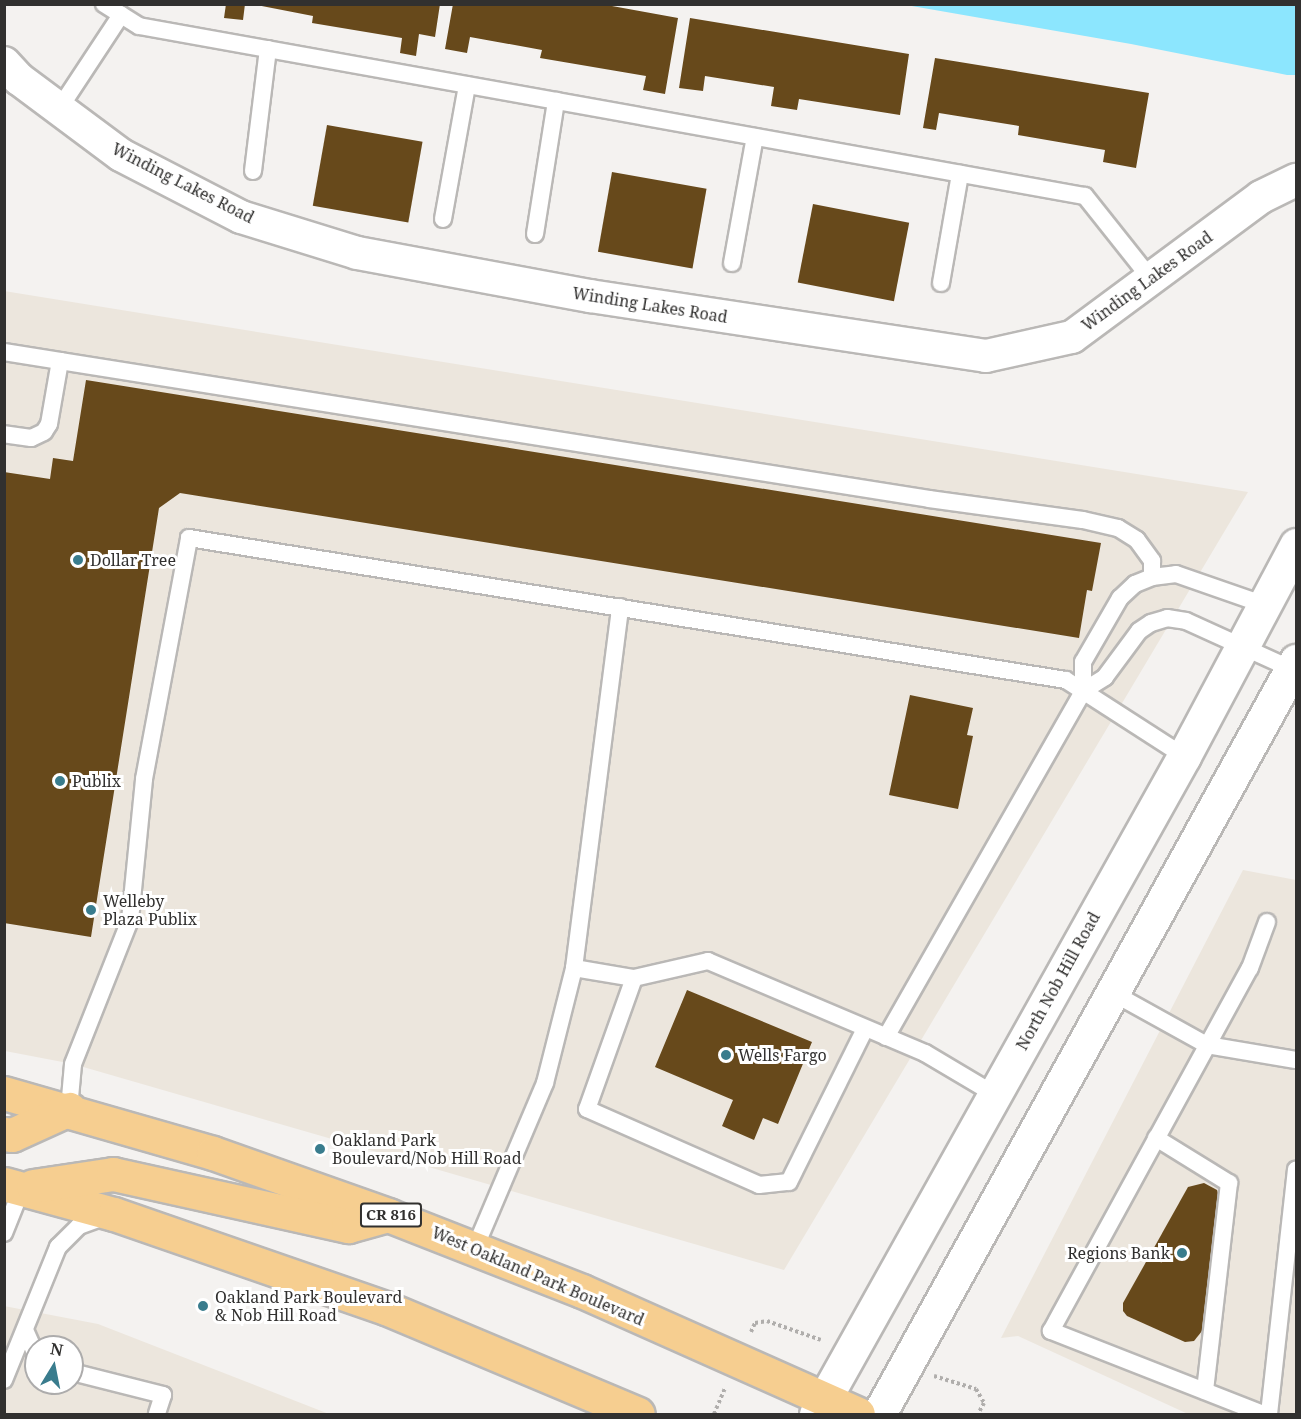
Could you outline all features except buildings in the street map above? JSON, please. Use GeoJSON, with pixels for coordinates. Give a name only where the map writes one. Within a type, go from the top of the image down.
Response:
{"type":"FeatureCollection","features":[{"type":"Feature","properties":{"kind":"main road","name":"North Nob Hill Road"},"geometry":{"type":"LineString","coordinates":[[820,1407],[1184,756],[1296,545]]}},
{"type":"Feature","properties":{"kind":"main road"},"geometry":{"type":"LineString","coordinates":[[879,1414],[1295,667]]}},
{"type":"Feature","properties":{"kind":"main road","name":"West Oakland Park Boulevard"},"geometry":{"type":"LineString","coordinates":[[4,1093],[69,1109],[213,1153],[388,1215],[582,1291],[820,1407],[858,1414]]}},
{"type":"Feature","properties":{"kind":"main road"},"geometry":{"type":"LineString","coordinates":[[4,1134],[12,1135],[69,1109]]}},
{"type":"Feature","properties":{"kind":"main road"},"geometry":{"type":"LineString","coordinates":[[13,1186],[113,1174],[348,1226],[388,1215]]}},
{"type":"Feature","properties":{"kind":"main road"},"geometry":{"type":"LineString","coordinates":[[13,1186],[114,1214],[386,1308],[638,1414]]}},
{"type":"Feature","properties":{"kind":"street","name":"Winding Lakes Road"},"geometry":{"type":"LineString","coordinates":[[4,63],[19,79],[121,155],[241,217],[357,253],[590,296],[986,356],[1072,337],[1261,197],[1296,180]]}},
{"type":"Feature","properties":{"kind":"lane"},"geometry":{"type":"LineString","coordinates":[[104,4],[139,26],[1085,196],[1151,279]]}},
{"type":"Feature","properties":{"kind":"lane"},"geometry":{"type":"LineString","coordinates":[[59,109],[121,15]]}},
{"type":"Feature","properties":{"kind":"lane"},"geometry":{"type":"LineString","coordinates":[[253,171],[267,49]]}},
{"type":"Feature","properties":{"kind":"lane"},"geometry":{"type":"LineString","coordinates":[[443,219],[467,85]]}},
{"type":"Feature","properties":{"kind":"lane"},"geometry":{"type":"LineString","coordinates":[[535,234],[556,101]]}},
{"type":"Feature","properties":{"kind":"lane"},"geometry":{"type":"LineString","coordinates":[[732,263],[755,137]]}},
{"type":"Feature","properties":{"kind":"lane"},"geometry":{"type":"LineString","coordinates":[[941,283],[960,174]]}},
{"type":"Feature","properties":{"kind":"lane"},"geometry":{"type":"LineString","coordinates":[[4,352],[917,497],[1083,520],[1118,528],[1137,540],[1152,561],[1152,577]]}},
{"type":"Feature","properties":{"kind":"lane"},"geometry":{"type":"LineString","coordinates":[[4,434],[31,438],[44,432],[49,424],[60,361]]}},
{"type":"Feature","properties":{"kind":"lane"},"geometry":{"type":"LineString","coordinates":[[69,1109],[73,1064],[130,920],[144,779],[189,537],[1066,680],[1184,756]]}},
{"type":"Feature","properties":{"kind":"lane"},"geometry":{"type":"LineString","coordinates":[[1083,691],[1083,662],[1120,598],[1135,584],[1152,577],[1176,574],[1265,605]]}},
{"type":"Feature","properties":{"kind":"lane"},"geometry":{"type":"LineString","coordinates":[[475,1248],[545,1083],[574,968],[620,607]]}},
{"type":"Feature","properties":{"kind":"lane"},"geometry":{"type":"LineString","coordinates":[[886,1036],[1083,691],[1105,677],[1139,631],[1151,623],[1167,618],[1186,621],[1295,667]]}},
{"type":"Feature","properties":{"kind":"lane"},"geometry":{"type":"LineString","coordinates":[[1263,1414],[1051,1331],[1250,968],[1267,922]]}},
{"type":"Feature","properties":{"kind":"lane"},"geometry":{"type":"LineString","coordinates":[[574,968],[634,978],[708,961],[925,1053],[994,1094]]}},
{"type":"Feature","properties":{"kind":"lane"},"geometry":{"type":"LineString","coordinates":[[634,978],[587,1109],[759,1185],[789,1182],[865,1029]]}},
{"type":"Feature","properties":{"kind":"lane"},"geometry":{"type":"LineString","coordinates":[[1113,993],[1207,1045],[1296,1060]]}},
{"type":"Feature","properties":{"kind":"lane"},"geometry":{"type":"LineString","coordinates":[[1156,1138],[1229,1183],[1205,1391]]}},
{"type":"Feature","properties":{"kind":"lane"},"geometry":{"type":"LineString","coordinates":[[1269,1414],[1296,1169]]}},
{"type":"Feature","properties":{"kind":"lane"},"geometry":{"type":"LineString","coordinates":[[4,1233],[13,1186]]}},
{"type":"Feature","properties":{"kind":"lane"},"geometry":{"type":"LineString","coordinates":[[4,1380],[58,1247],[79,1226],[114,1214]]}},
{"type":"Feature","properties":{"kind":"lane"},"geometry":{"type":"LineString","coordinates":[[24,1330],[26,1335]]}},
{"type":"Feature","properties":{"kind":"lane"},"geometry":{"type":"LineString","coordinates":[[84,1374],[163,1395],[157,1414]]}},
{"type":"Feature","properties":{"kind":"shaded area"},"geometry":{"type":"Polygon","coordinates":[[[4,291],[1248,492],[784,1270],[73,1064],[5,1051],[4,291]]]}},
{"type":"Feature","properties":{"kind":"shaded area"},"geometry":{"type":"Polygon","coordinates":[[[1243,870],[1296,880],[1296,1414],[1188,1414],[1018,1336],[1001,1338],[1243,870]]]}},
{"type":"Feature","properties":{"kind":"shaded area"},"geometry":{"type":"Polygon","coordinates":[[[4,1306],[98,1324],[329,1414],[5,1414],[4,1306]]]}},
{"type":"Feature","properties":{"kind":"water"},"geometry":{"type":"Polygon","coordinates":[[[906,5],[1296,5],[1296,75],[1287,75],[1131,44],[906,5]]]}},
{"type":"Feature","properties":{"kind":"place","name":"Dollar Tree"},"geometry":{"type":"Point","coordinates":[78,560]}},
{"type":"Feature","properties":{"kind":"place","name":"Publix"},"geometry":{"type":"Point","coordinates":[60,781]}},
{"type":"Feature","properties":{"kind":"place","name":"Welleby Plaza Publix"},"geometry":{"type":"Point","coordinates":[91,910]}},
{"type":"Feature","properties":{"kind":"place","name":"Wells Fargo"},"geometry":{"type":"Point","coordinates":[726,1055]}},
{"type":"Feature","properties":{"kind":"place","name":"Oakland Park Boulevard/Nob Hill Road"},"geometry":{"type":"Point","coordinates":[320,1149]}},
{"type":"Feature","properties":{"kind":"place","name":"Regions Bank"},"geometry":{"type":"Point","coordinates":[1182,1253]}},
{"type":"Feature","properties":{"kind":"place","name":"Oakland Park Boulevard & Nob Hill Road"},"geometry":{"type":"Point","coordinates":[203,1306]}}]}
